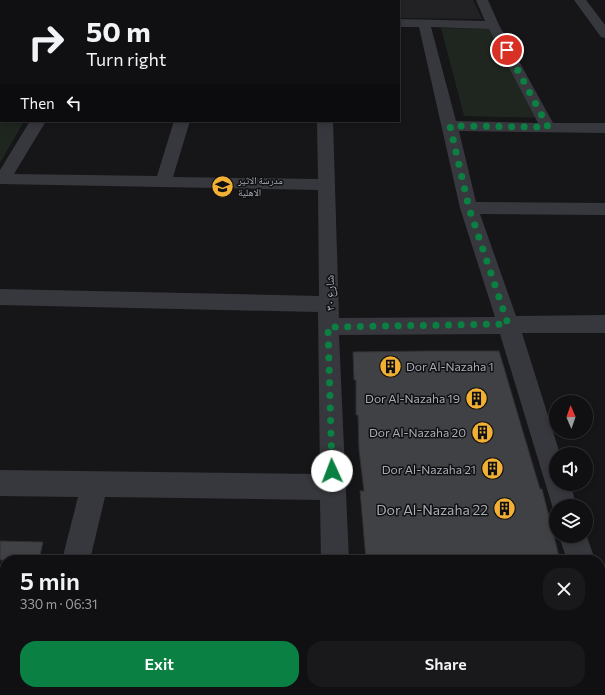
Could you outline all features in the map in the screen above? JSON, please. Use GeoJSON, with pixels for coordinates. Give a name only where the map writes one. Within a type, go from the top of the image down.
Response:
{"type":"FeatureCollection","features":[{"type":"Feature","properties":{"kind":"street"},"geometry":{"type":"LineString","coordinates":[[482,0],[493,24],[548,127]]}},
{"type":"Feature","properties":{"kind":"street"},"geometry":{"type":"LineString","coordinates":[[580,0],[605,34]]}},
{"type":"Feature","properties":{"kind":"street"},"geometry":{"type":"LineString","coordinates":[[592,17],[605,17]]}},
{"type":"Feature","properties":{"kind":"street"},"geometry":{"type":"LineString","coordinates":[[400,23],[493,24]]}},
{"type":"Feature","properties":{"kind":"street"},"geometry":{"type":"LineString","coordinates":[[424,23],[469,208],[508,324],[549,457]]}},
{"type":"Feature","properties":{"kind":"street"},"geometry":{"type":"LineString","coordinates":[[2,179],[37,122]]}},
{"type":"Feature","properties":{"kind":"street"},"geometry":{"type":"LineString","coordinates":[[164,183],[182,122]]}},
{"type":"Feature","properties":{"kind":"street","name":"شارع ٣٠"},"geometry":{"type":"LineString","coordinates":[[325,122],[329,304],[328,327],[335,555]]}},
{"type":"Feature","properties":{"kind":"street"},"geometry":{"type":"LineString","coordinates":[[450,126],[605,128]]}},
{"type":"Feature","properties":{"kind":"street"},"geometry":{"type":"LineString","coordinates":[[2,179],[326,185]]}},
{"type":"Feature","properties":{"kind":"street"},"geometry":{"type":"LineString","coordinates":[[469,208],[605,209]]}},
{"type":"Feature","properties":{"kind":"street"},"geometry":{"type":"LineString","coordinates":[[0,297],[329,304]]}},
{"type":"Feature","properties":{"kind":"street"},"geometry":{"type":"LineString","coordinates":[[328,327],[605,324]]}},
{"type":"Feature","properties":{"kind":"street"},"geometry":{"type":"LineString","coordinates":[[0,483],[333,487]]}},
{"type":"Feature","properties":{"kind":"street"},"geometry":{"type":"LineString","coordinates":[[77,555],[95,483]]}},
{"type":"Feature","properties":{"kind":"street"},"geometry":{"type":"LineString","coordinates":[[575,543],[579,555]]}},
{"type":"Feature","properties":{"kind":"shaded area"},"geometry":{"type":"Polygon","coordinates":[[[400,0],[473,0],[482,19],[400,18],[400,0]]]}},
{"type":"Feature","properties":{"kind":"shaded area"},"geometry":{"type":"Polygon","coordinates":[[[441,28],[489,29],[543,118],[464,116],[441,28]]]}},
{"type":"Feature","properties":{"kind":"shaded area"},"geometry":{"type":"Polygon","coordinates":[[[0,123],[23,123],[0,163],[0,123]]]}},
{"type":"Feature","properties":{"kind":"building"},"geometry":{"type":"Polygon","coordinates":[[[499,351],[540,489],[542,489],[549,517],[549,543],[556,543],[559,555],[366,555],[360,491],[364,491],[359,450],[358,415],[356,415],[356,380],[354,380],[353,352],[499,351]]]}},
{"type":"Feature","properties":{"kind":"building"},"geometry":{"type":"Polygon","coordinates":[[[0,541],[43,542],[40,555],[0,555],[0,541]]]}},
{"type":"Feature","properties":{"kind":"place","name":"مدرسة الاثير الاهلية"},"geometry":{"type":"Point","coordinates":[222,186]}},
{"type":"Feature","properties":{"kind":"place","name":"Dor Al-Nazaha 1"},"geometry":{"type":"Point","coordinates":[390,366]}},
{"type":"Feature","properties":{"kind":"place","name":"Dor Al-Nazaha 19"},"geometry":{"type":"Point","coordinates":[476,398]}},
{"type":"Feature","properties":{"kind":"place","name":"Dor Al-Nazaha 20"},"geometry":{"type":"Point","coordinates":[482,432]}},
{"type":"Feature","properties":{"kind":"place","name":"Dor Al-Nazaha 21"},"geometry":{"type":"Point","coordinates":[492,469]}},
{"type":"Feature","properties":{"kind":"place","name":"Dor Al-Nazaha 22"},"geometry":{"type":"Point","coordinates":[504,509]}},
{"type":"Feature","properties":{"kind":"route"},"geometry":{"type":"LineString","coordinates":[[332,471],[328,327],[508,324],[469,208],[450,126],[548,127],[507,50]]}}]}
